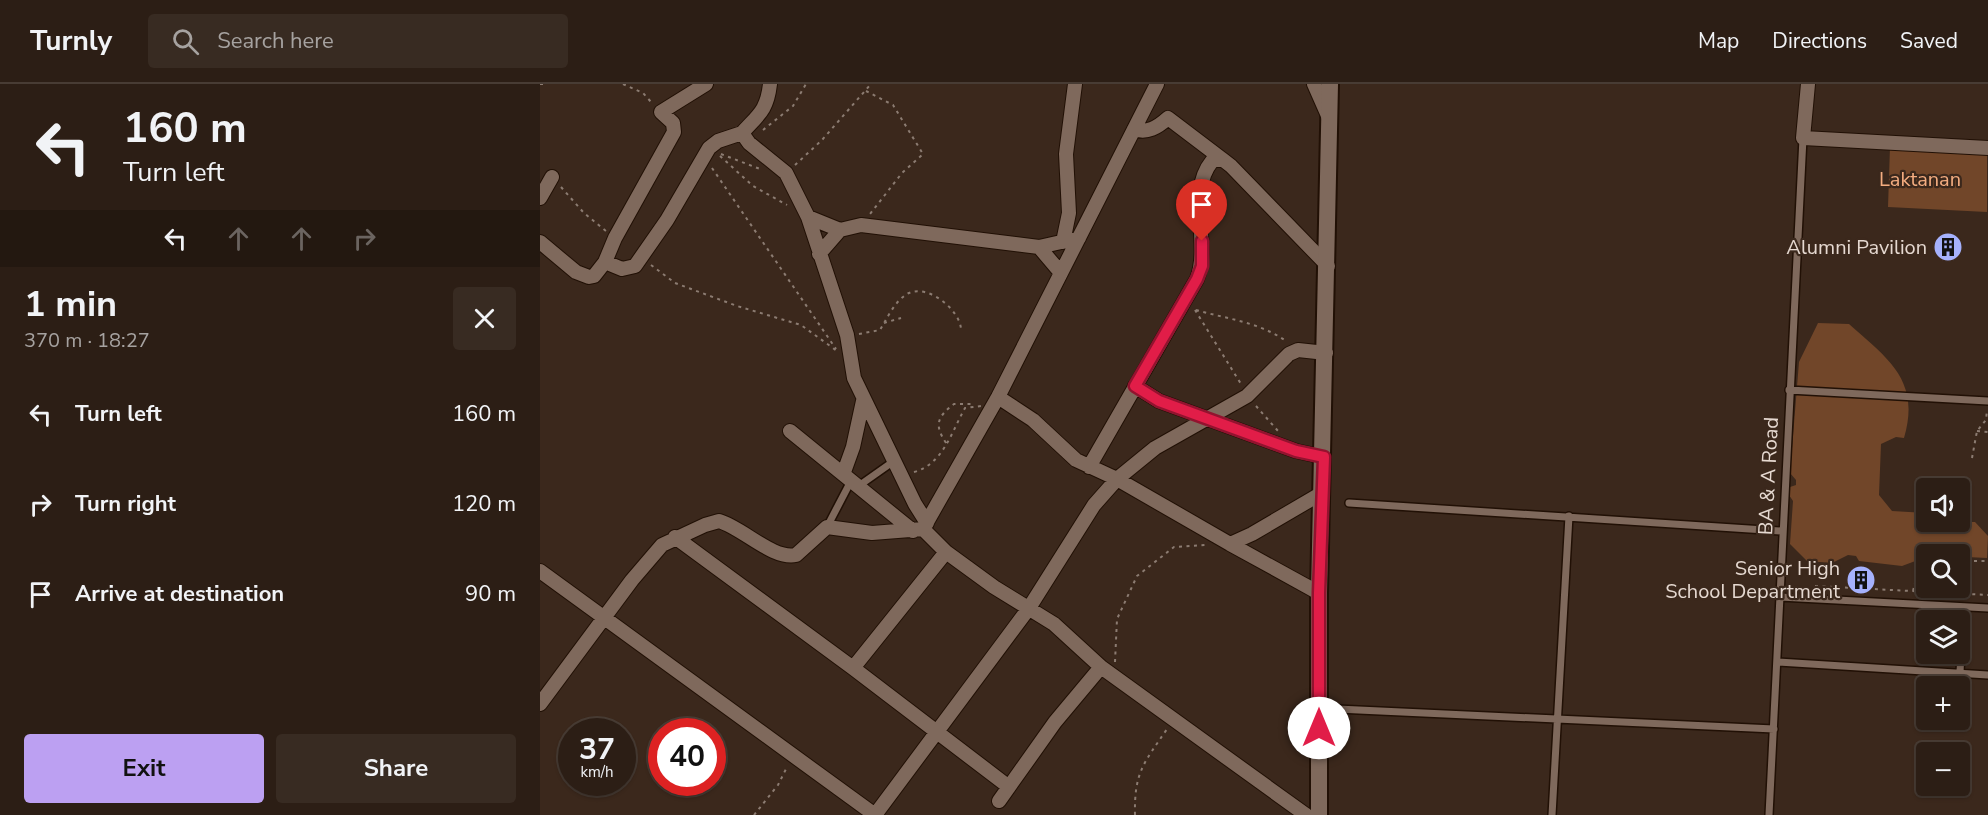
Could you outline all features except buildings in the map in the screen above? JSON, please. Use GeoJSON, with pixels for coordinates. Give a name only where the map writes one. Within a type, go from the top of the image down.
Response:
{"type":"FeatureCollection","features":[{"type":"Feature","properties":{"kind":"street"},"geometry":{"type":"LineString","coordinates":[[540,242],[582,276],[594,276],[605,262],[615,238],[674,132],[673,123],[661,112],[706,84]]}},
{"type":"Feature","properties":{"kind":"street"},"geometry":{"type":"LineString","coordinates":[[605,262],[629,269],[642,258],[706,152],[718,141],[743,133],[759,117],[765,107],[770,84]]}},
{"type":"Feature","properties":{"kind":"street"},"geometry":{"type":"LineString","coordinates":[[1063,242],[1069,213],[1066,154],[1076,84]]}},
{"type":"Feature","properties":{"kind":"street"},"geometry":{"type":"LineString","coordinates":[[921,528],[995,402],[1157,84]]}},
{"type":"Feature","properties":{"kind":"street"},"geometry":{"type":"LineString","coordinates":[[1314,84],[1329,120]]}},
{"type":"Feature","properties":{"kind":"street"},"geometry":{"type":"LineString","coordinates":[[1319,815],[1319,593],[1324,457],[1330,84]]}},
{"type":"Feature","properties":{"kind":"street"},"geometry":{"type":"LineString","coordinates":[[1808,84],[1803,138],[1988,148]]}},
{"type":"Feature","properties":{"kind":"street"},"geometry":{"type":"LineString","coordinates":[[1134,129],[1149,130],[1168,118],[1221,159],[1328,266]]}},
{"type":"Feature","properties":{"kind":"street"},"geometry":{"type":"LineString","coordinates":[[743,133],[745,139],[786,173],[808,217],[847,335],[850,362],[863,401],[915,504],[921,528]]}},
{"type":"Feature","properties":{"kind":"street"},"geometry":{"type":"LineString","coordinates":[[1089,467],[1185,300],[1202,266],[1200,190],[1203,175],[1212,161],[1221,159]]}},
{"type":"Feature","properties":{"kind":"street"},"geometry":{"type":"LineString","coordinates":[[540,198],[552,177]]}},
{"type":"Feature","properties":{"kind":"street"},"geometry":{"type":"LineString","coordinates":[[808,217],[840,230]]}},
{"type":"Feature","properties":{"kind":"street"},"geometry":{"type":"LineString","coordinates":[[819,254],[840,230],[861,225],[1039,247],[1079,238]]}},
{"type":"Feature","properties":{"kind":"street"},"geometry":{"type":"LineString","coordinates":[[1039,247],[1061,273]]}},
{"type":"Feature","properties":{"kind":"street"},"geometry":{"type":"LineString","coordinates":[[540,571],[872,814],[1029,608],[1094,506],[1117,479],[1155,448],[1247,396],[1282,360],[1298,350],[1326,353]]}},
{"type":"Feature","properties":{"kind":"street"},"geometry":{"type":"LineString","coordinates":[[1135,386],[1159,401],[1296,451],[1324,457]]}},
{"type":"Feature","properties":{"kind":"street"},"geometry":{"type":"LineString","coordinates":[[852,479],[853,447],[863,401]]}},
{"type":"Feature","properties":{"kind":"street"},"geometry":{"type":"LineString","coordinates":[[995,402],[1026,415],[1067,453],[1089,467],[1117,479],[1319,593]]}},
{"type":"Feature","properties":{"kind":"street"},"geometry":{"type":"LineString","coordinates":[[790,430],[852,479],[921,528],[946,552],[1054,624],[1101,667],[1306,815]]}},
{"type":"Feature","properties":{"kind":"street"},"geometry":{"type":"LineString","coordinates":[[1230,544],[1252,534],[1322,493]]}},
{"type":"Feature","properties":{"kind":"street"},"geometry":{"type":"LineString","coordinates":[[540,704],[662,545],[675,537],[719,521],[755,539],[777,554],[790,556],[796,555],[827,527],[872,533],[921,528]]}},
{"type":"Feature","properties":{"kind":"street"},"geometry":{"type":"LineString","coordinates":[[675,537],[1009,787]]}},
{"type":"Feature","properties":{"kind":"street"},"geometry":{"type":"LineString","coordinates":[[853,668],[946,552]]}},
{"type":"Feature","properties":{"kind":"street"},"geometry":{"type":"LineString","coordinates":[[999,801],[1055,722],[1101,667]]}},
{"type":"Feature","properties":{"kind":"lane","name":"BA & A Road"},"geometry":{"type":"LineString","coordinates":[[1769,815],[1803,138]]}},
{"type":"Feature","properties":{"kind":"lane"},"geometry":{"type":"LineString","coordinates":[[1789,390],[1988,401]]}},
{"type":"Feature","properties":{"kind":"lane"},"geometry":{"type":"LineString","coordinates":[[827,527],[852,479],[894,461]]}},
{"type":"Feature","properties":{"kind":"lane"},"geometry":{"type":"LineString","coordinates":[[1349,503],[1782,531]]}},
{"type":"Feature","properties":{"kind":"lane"},"geometry":{"type":"LineString","coordinates":[[1552,815],[1569,516]]}},
{"type":"Feature","properties":{"kind":"lane"},"geometry":{"type":"LineString","coordinates":[[1780,597],[1988,608]]}},
{"type":"Feature","properties":{"kind":"lane"},"geometry":{"type":"LineString","coordinates":[[1960,673],[1963,607]]}},
{"type":"Feature","properties":{"kind":"lane"},"geometry":{"type":"LineString","coordinates":[[1778,662],[1988,675]]}},
{"type":"Feature","properties":{"kind":"lane"},"geometry":{"type":"LineString","coordinates":[[1337,709],[1774,729]]}},
{"type":"Feature","properties":{"kind":"path"},"geometry":{"type":"LineString","coordinates":[[540,84],[545,84]]}},
{"type":"Feature","properties":{"kind":"path"},"geometry":{"type":"LineString","coordinates":[[623,84],[643,93],[661,112]]}},
{"type":"Feature","properties":{"kind":"path"},"geometry":{"type":"LineString","coordinates":[[743,133],[759,133],[793,106],[806,84]]}},
{"type":"Feature","properties":{"kind":"path"},"geometry":{"type":"LineString","coordinates":[[786,173],[822,140],[872,84]]}},
{"type":"Feature","properties":{"kind":"path"},"geometry":{"type":"LineString","coordinates":[[861,225],[902,173],[923,154],[892,105],[866,91]]}},
{"type":"Feature","properties":{"kind":"path"},"geometry":{"type":"LineString","coordinates":[[706,152],[765,170]]}},
{"type":"Feature","properties":{"kind":"path"},"geometry":{"type":"LineString","coordinates":[[706,152],[753,186],[808,217]]}},
{"type":"Feature","properties":{"kind":"path"},"geometry":{"type":"LineString","coordinates":[[706,152],[838,351]]}},
{"type":"Feature","properties":{"kind":"path"},"geometry":{"type":"LineString","coordinates":[[552,177],[584,213],[615,238]]}},
{"type":"Feature","properties":{"kind":"path"},"geometry":{"type":"LineString","coordinates":[[642,258],[675,283],[736,306],[801,325],[850,362]]}},
{"type":"Feature","properties":{"kind":"path"},"geometry":{"type":"LineString","coordinates":[[847,335],[880,330],[899,299],[912,291],[928,293],[949,306],[961,324],[961,330]]}},
{"type":"Feature","properties":{"kind":"path"},"geometry":{"type":"LineString","coordinates":[[1185,300],[1195,310],[1246,322],[1272,331],[1298,350]]}},
{"type":"Feature","properties":{"kind":"path"},"geometry":{"type":"LineString","coordinates":[[884,323],[901,318]]}},
{"type":"Feature","properties":{"kind":"path"},"geometry":{"type":"LineString","coordinates":[[1972,458],[1977,431],[1986,420],[1988,401]]}},
{"type":"Feature","properties":{"kind":"path"},"geometry":{"type":"LineString","coordinates":[[902,476],[927,468],[937,460],[965,408],[995,402]]}},
{"type":"Feature","properties":{"kind":"path"},"geometry":{"type":"LineString","coordinates":[[946,443],[939,432],[937,423],[942,413],[954,404],[974,405]]}},
{"type":"Feature","properties":{"kind":"path"},"geometry":{"type":"LineString","coordinates":[[1977,431],[1988,432]]}},
{"type":"Feature","properties":{"kind":"path"},"geometry":{"type":"LineString","coordinates":[[1115,676],[1117,619],[1137,576],[1174,547],[1207,545]]}},
{"type":"Feature","properties":{"kind":"path"},"geometry":{"type":"LineString","coordinates":[[1970,561],[1988,561]]}},
{"type":"Feature","properties":{"kind":"path"},"geometry":{"type":"LineString","coordinates":[[1913,591],[1916,579]]}},
{"type":"Feature","properties":{"kind":"path"},"geometry":{"type":"LineString","coordinates":[[1815,586],[1988,595]]}},
{"type":"Feature","properties":{"kind":"path"},"geometry":{"type":"LineString","coordinates":[[1135,815],[1134,790],[1138,773],[1174,719]]}},
{"type":"Feature","properties":{"kind":"path"},"geometry":{"type":"LineString","coordinates":[[754,815],[777,785],[792,757]]}},
{"type":"Feature","properties":{"kind":"green space","name":"Laktanan"},"geometry":{"type":"Polygon","coordinates":[[[1890,147],[1987,153],[1987,212],[1888,207],[1890,147]]]}},
{"type":"Feature","properties":{"kind":"green space"},"geometry":{"type":"Polygon","coordinates":[[[1818,323],[1849,324],[1888,360],[1904,386],[1908,401],[1908,418],[1904,438],[1896,437],[1881,444],[1879,495],[1892,511],[1916,512],[1916,532],[1970,532],[1970,522],[1975,522],[1988,536],[1987,558],[1970,557],[1970,544],[1916,544],[1916,561],[1902,566],[1859,561],[1856,556],[1848,555],[1832,563],[1807,561],[1790,544],[1793,501],[1789,495],[1790,487],[1796,485],[1796,480],[1790,473],[1799,362],[1818,323]]]}},
{"type":"Feature","properties":{"kind":"place","name":"Alumni Pavilion"},"geometry":{"type":"Point","coordinates":[1948,247]}},
{"type":"Feature","properties":{"kind":"place","name":"Senior High School Department"},"geometry":{"type":"Point","coordinates":[1861,580]}},
{"type":"Feature","properties":{"kind":"route"},"geometry":{"type":"LineString","coordinates":[[1202,241],[1202,266],[1197,279],[1135,386],[1159,401],[1296,451],[1324,457],[1319,593],[1319,728]]}}]}
